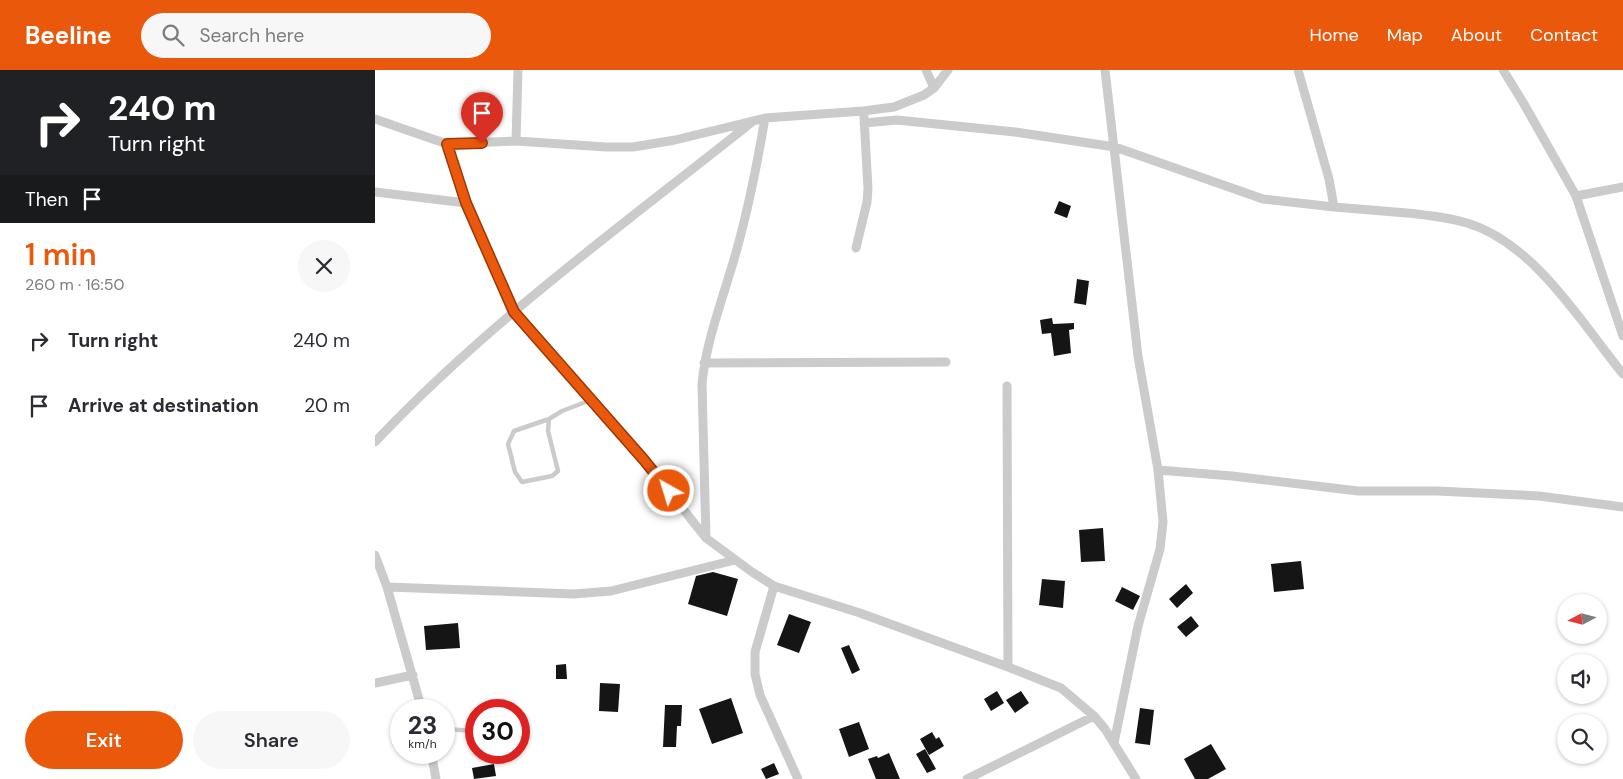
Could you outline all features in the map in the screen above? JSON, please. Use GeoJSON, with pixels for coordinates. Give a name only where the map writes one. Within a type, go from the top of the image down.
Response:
{"type":"FeatureCollection","features":[{"type":"Feature","properties":{"kind":"street"},"geometry":{"type":"LineString","coordinates":[[516,142],[518,70]]}},
{"type":"Feature","properties":{"kind":"street"},"geometry":{"type":"LineString","coordinates":[[926,70],[934,88]]}},
{"type":"Feature","properties":{"kind":"street"},"geometry":{"type":"LineString","coordinates":[[375,119],[447,144],[516,142],[633,147],[675,140],[765,118],[894,107],[924,95],[934,88],[948,70]]}},
{"type":"Feature","properties":{"kind":"street"},"geometry":{"type":"LineString","coordinates":[[1105,70],[1138,356],[1158,470],[1163,522],[1160,549],[1138,626],[1114,744]]}},
{"type":"Feature","properties":{"kind":"street"},"geometry":{"type":"LineString","coordinates":[[1298,70],[1329,179],[1335,207]]}},
{"type":"Feature","properties":{"kind":"street"},"geometry":{"type":"LineString","coordinates":[[1503,70],[1525,104],[1576,196],[1623,336]]}},
{"type":"Feature","properties":{"kind":"street"},"geometry":{"type":"LineString","coordinates":[[856,248],[867,202],[868,189],[863,111]]}},
{"type":"Feature","properties":{"kind":"street"},"geometry":{"type":"LineString","coordinates":[[706,538],[702,384],[704,363],[752,192],[765,118]]}},
{"type":"Feature","properties":{"kind":"street"},"geometry":{"type":"LineString","coordinates":[[375,442],[405,410],[514,312],[754,120]]}},
{"type":"Feature","properties":{"kind":"street"},"geometry":{"type":"LineString","coordinates":[[864,123],[897,120],[1015,132],[1115,147],[1263,199],[1445,217],[1468,223],[1493,233],[1519,252],[1550,280],[1623,374]]}},
{"type":"Feature","properties":{"kind":"street"},"geometry":{"type":"LineString","coordinates":[[447,144],[466,203],[514,312],[644,460],[706,538],[774,586],[860,613],[1061,688],[1094,716],[1136,779]]}},
{"type":"Feature","properties":{"kind":"street"},"geometry":{"type":"LineString","coordinates":[[1576,196],[1623,186]]}},
{"type":"Feature","properties":{"kind":"street"},"geometry":{"type":"LineString","coordinates":[[375,192],[466,203]]}},
{"type":"Feature","properties":{"kind":"street"},"geometry":{"type":"LineString","coordinates":[[704,363],[946,362]]}},
{"type":"Feature","properties":{"kind":"street"},"geometry":{"type":"LineString","coordinates":[[1007,386],[1008,667]]}},
{"type":"Feature","properties":{"kind":"street"},"geometry":{"type":"LineString","coordinates":[[1158,470],[1232,476],[1358,491],[1437,491],[1539,496],[1623,507]]}},
{"type":"Feature","properties":{"kind":"street"},"geometry":{"type":"LineString","coordinates":[[375,556],[387,587],[419,699]]}},
{"type":"Feature","properties":{"kind":"street"},"geometry":{"type":"LineString","coordinates":[[387,587],[574,594],[611,591],[735,560]]}},
{"type":"Feature","properties":{"kind":"street"},"geometry":{"type":"LineString","coordinates":[[774,586],[755,652],[755,674],[760,695],[798,779]]}},
{"type":"Feature","properties":{"kind":"street"},"geometry":{"type":"LineString","coordinates":[[375,683],[413,676]]}},
{"type":"Feature","properties":{"kind":"street"},"geometry":{"type":"LineString","coordinates":[[967,779],[1094,716]]}},
{"type":"Feature","properties":{"kind":"street"},"geometry":{"type":"LineString","coordinates":[[433,764],[436,779]]}},
{"type":"Feature","properties":{"kind":"lane"},"geometry":{"type":"LineString","coordinates":[[549,420],[548,431],[558,470],[552,476],[522,482],[515,472],[508,444],[514,431],[549,420],[563,411],[591,400]]}},
{"type":"Feature","properties":{"kind":"building"},"geometry":{"type":"Polygon","coordinates":[[[1059,201],[1071,206],[1067,218],[1054,213],[1059,201]]]}},
{"type":"Feature","properties":{"kind":"building"},"geometry":{"type":"Polygon","coordinates":[[[1077,279],[1089,281],[1086,305],[1074,303],[1077,279]]]}},
{"type":"Feature","properties":{"kind":"building"},"geometry":{"type":"Polygon","coordinates":[[[1052,318],[1053,324],[1074,323],[1074,329],[1069,330],[1071,353],[1054,356],[1051,333],[1042,334],[1040,320],[1052,318]]]}},
{"type":"Feature","properties":{"kind":"building"},"geometry":{"type":"Polygon","coordinates":[[[1103,528],[1105,561],[1081,562],[1079,530],[1103,528]]]}},
{"type":"Feature","properties":{"kind":"building"},"geometry":{"type":"Polygon","coordinates":[[[1301,561],[1304,589],[1274,592],[1271,564],[1301,561]]]}},
{"type":"Feature","properties":{"kind":"building"},"geometry":{"type":"Polygon","coordinates":[[[713,572],[738,579],[727,616],[688,604],[696,576],[713,572]]]}},
{"type":"Feature","properties":{"kind":"building"},"geometry":{"type":"Polygon","coordinates":[[[1042,579],[1065,581],[1063,608],[1039,605],[1042,579]]]}},
{"type":"Feature","properties":{"kind":"building"},"geometry":{"type":"Polygon","coordinates":[[[1186,584],[1193,593],[1177,608],[1169,599],[1186,584]]]}},
{"type":"Feature","properties":{"kind":"building"},"geometry":{"type":"Polygon","coordinates":[[[1122,587],[1140,596],[1133,610],[1115,601],[1122,587]]]}},
{"type":"Feature","properties":{"kind":"building"},"geometry":{"type":"Polygon","coordinates":[[[789,614],[811,622],[799,653],[777,645],[789,614]]]}},
{"type":"Feature","properties":{"kind":"building"},"geometry":{"type":"Polygon","coordinates":[[[1191,616],[1199,626],[1186,637],[1177,627],[1191,616]]]}},
{"type":"Feature","properties":{"kind":"building"},"geometry":{"type":"Polygon","coordinates":[[[458,623],[460,648],[426,650],[424,626],[458,623]]]}},
{"type":"Feature","properties":{"kind":"building"},"geometry":{"type":"Polygon","coordinates":[[[849,645],[860,670],[852,674],[841,648],[849,645]]]}},
{"type":"Feature","properties":{"kind":"building"},"geometry":{"type":"Polygon","coordinates":[[[566,664],[567,679],[556,679],[556,665],[566,664]]]}},
{"type":"Feature","properties":{"kind":"building"},"geometry":{"type":"Polygon","coordinates":[[[600,683],[620,684],[618,712],[599,711],[600,683]]]}},
{"type":"Feature","properties":{"kind":"building"},"geometry":{"type":"Polygon","coordinates":[[[997,691],[1004,703],[991,711],[984,699],[997,691]]]}},
{"type":"Feature","properties":{"kind":"building"},"geometry":{"type":"Polygon","coordinates":[[[1021,691],[1029,703],[1015,713],[1006,700],[1021,691]]]}},
{"type":"Feature","properties":{"kind":"building"},"geometry":{"type":"Polygon","coordinates":[[[731,698],[743,733],[712,744],[699,709],[731,698]]]}},
{"type":"Feature","properties":{"kind":"building"},"geometry":{"type":"Polygon","coordinates":[[[665,705],[682,705],[681,726],[677,726],[676,747],[663,747],[665,705]]]}},
{"type":"Feature","properties":{"kind":"building"},"geometry":{"type":"Polygon","coordinates":[[[1140,708],[1154,710],[1150,745],[1135,743],[1140,708]]]}},
{"type":"Feature","properties":{"kind":"building"},"geometry":{"type":"Polygon","coordinates":[[[859,722],[869,749],[849,757],[839,729],[859,722]]]}},
{"type":"Feature","properties":{"kind":"building"},"geometry":{"type":"Polygon","coordinates":[[[932,732],[936,739],[939,737],[944,746],[929,755],[920,739],[932,732]]]}},
{"type":"Feature","properties":{"kind":"building"},"geometry":{"type":"Polygon","coordinates":[[[1211,744],[1226,769],[1208,779],[1195,779],[1184,759],[1211,744]]]}},
{"type":"Feature","properties":{"kind":"building"},"geometry":{"type":"Polygon","coordinates":[[[925,749],[936,769],[927,773],[916,754],[925,749]]]}},
{"type":"Feature","properties":{"kind":"building"},"geometry":{"type":"Polygon","coordinates":[[[889,753],[900,779],[876,779],[868,759],[877,756],[878,758],[889,753]]]}},
{"type":"Feature","properties":{"kind":"building"},"geometry":{"type":"Polygon","coordinates":[[[774,763],[779,774],[766,779],[761,769],[774,763]]]}},
{"type":"Feature","properties":{"kind":"building"},"geometry":{"type":"Polygon","coordinates":[[[494,764],[496,776],[474,779],[472,768],[494,764]]]}},
{"type":"Feature","properties":{"kind":"route"},"geometry":{"type":"LineString","coordinates":[[482,143],[447,144],[466,203],[514,312],[669,491]]}}]}
